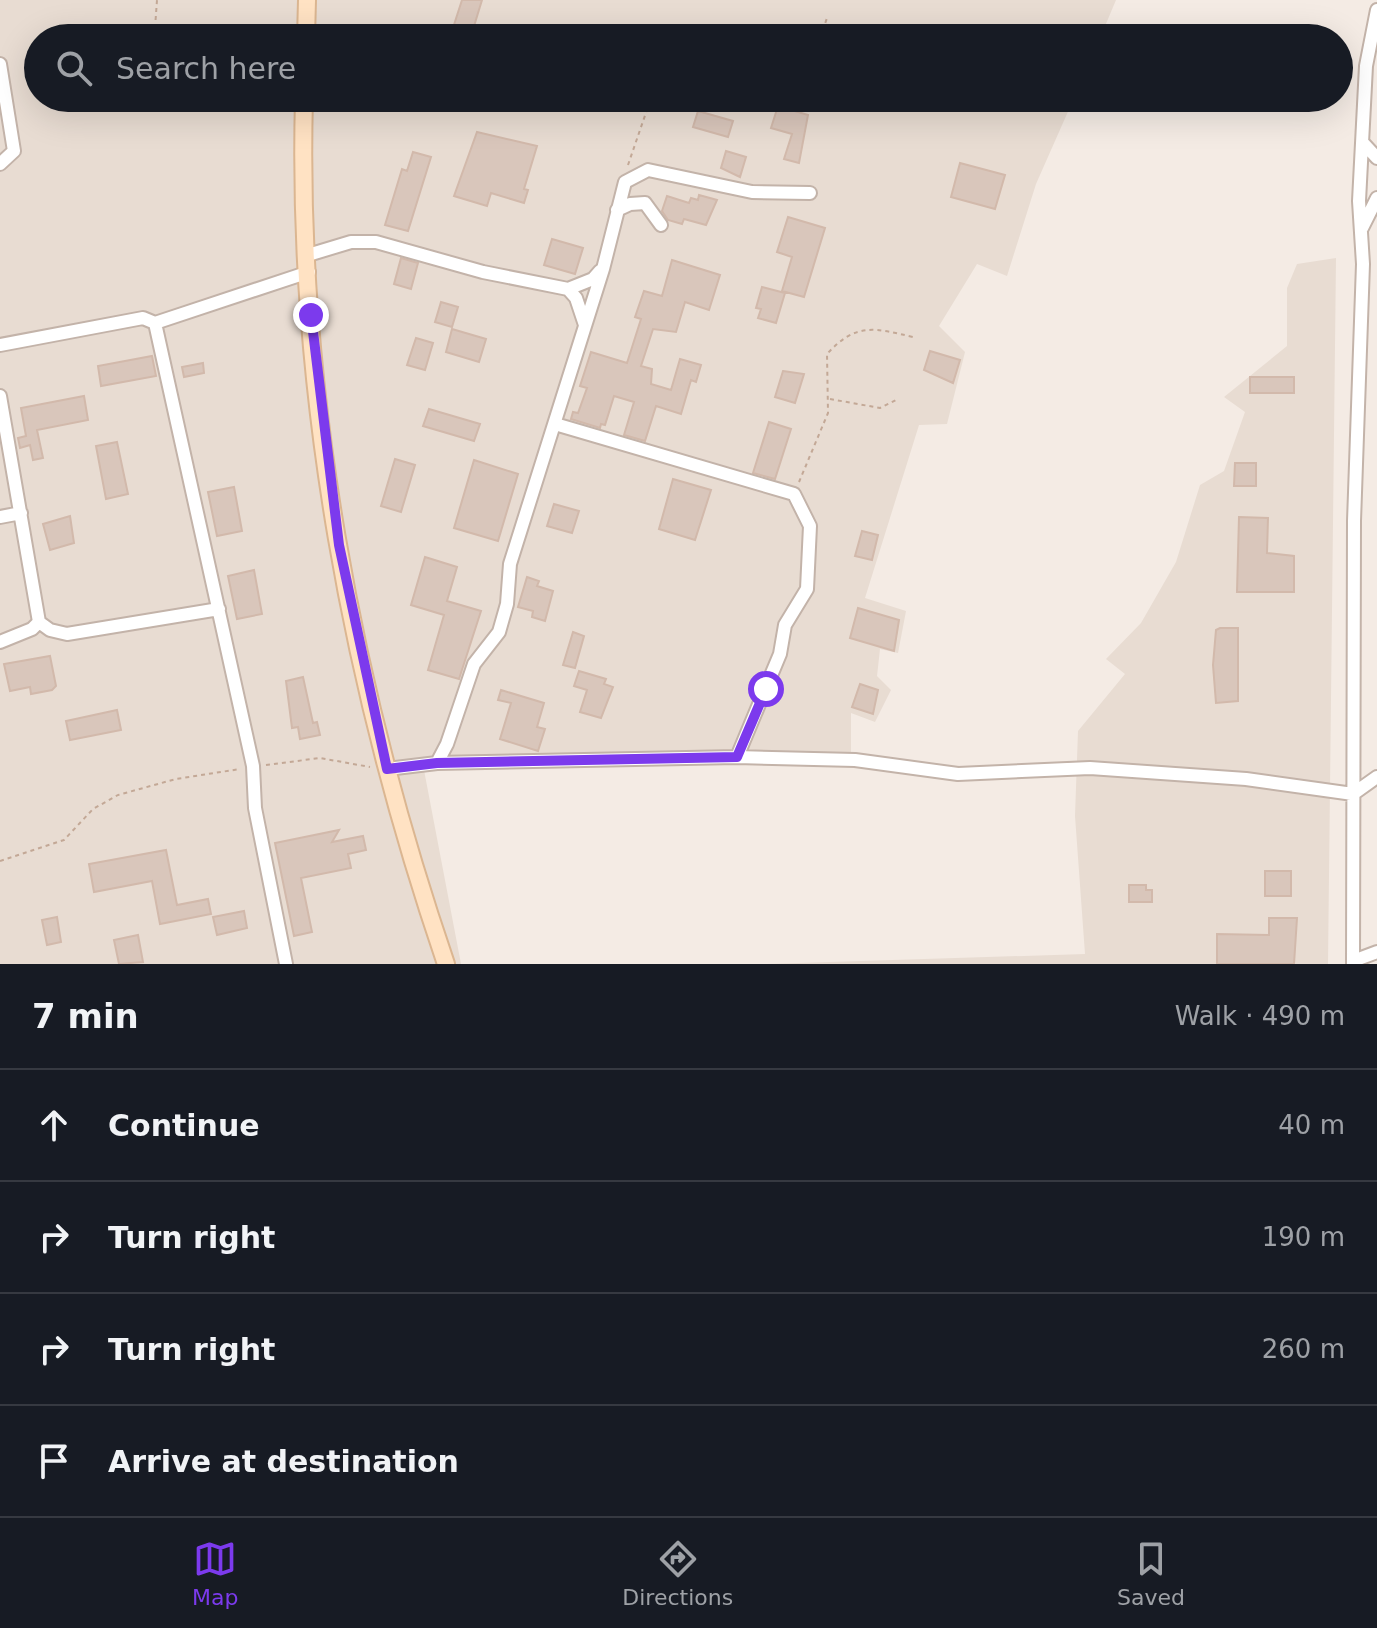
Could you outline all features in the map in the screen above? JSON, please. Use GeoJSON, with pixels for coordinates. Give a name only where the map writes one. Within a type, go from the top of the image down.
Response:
{"type":"FeatureCollection","features":[{"type":"Feature","properties":{"kind":"main road"},"geometry":{"type":"LineString","coordinates":[[306,24],[307,0]]}},
{"type":"Feature","properties":{"kind":"main road"},"geometry":{"type":"LineString","coordinates":[[304,112],[308,263],[317,385],[339,545],[387,769],[446,964]]}},
{"type":"Feature","properties":{"kind":"street"},"geometry":{"type":"LineString","coordinates":[[1377,10],[1366,66],[1359,201],[1362,228],[1354,521],[1353,963],[1377,952]]}},
{"type":"Feature","properties":{"kind":"street"},"geometry":{"type":"LineString","coordinates":[[0,64],[14,143],[14,151],[0,164]]}},
{"type":"Feature","properties":{"kind":"street"},"geometry":{"type":"LineString","coordinates":[[1364,144],[1377,158]]}},
{"type":"Feature","properties":{"kind":"street"},"geometry":{"type":"LineString","coordinates":[[437,763],[447,744],[474,664],[499,632],[507,604],[510,564],[603,269],[625,182],[648,170],[752,192],[810,193]]}},
{"type":"Feature","properties":{"kind":"street"},"geometry":{"type":"LineString","coordinates":[[1362,228],[1377,198]]}},
{"type":"Feature","properties":{"kind":"street"},"geometry":{"type":"LineString","coordinates":[[617,210],[630,204],[645,203],[661,225]]}},
{"type":"Feature","properties":{"kind":"street"},"geometry":{"type":"LineString","coordinates":[[0,345],[143,318],[155,323],[308,263],[351,242],[376,242],[483,272],[568,289],[593,279],[603,269]]}},
{"type":"Feature","properties":{"kind":"street"},"geometry":{"type":"LineString","coordinates":[[568,289],[576,298],[585,325]]}},
{"type":"Feature","properties":{"kind":"street"},"geometry":{"type":"LineString","coordinates":[[155,323],[253,766],[255,808],[286,964]]}},
{"type":"Feature","properties":{"kind":"street"},"geometry":{"type":"LineString","coordinates":[[0,396],[39,622],[50,630],[67,634],[219,609]]}},
{"type":"Feature","properties":{"kind":"street"},"geometry":{"type":"LineString","coordinates":[[555,424],[794,494],[810,526],[807,589],[785,625],[780,654],[737,757]]}},
{"type":"Feature","properties":{"kind":"street"},"geometry":{"type":"LineString","coordinates":[[0,517],[21,513]]}},
{"type":"Feature","properties":{"kind":"street"},"geometry":{"type":"LineString","coordinates":[[0,642],[32,629],[39,622]]}},
{"type":"Feature","properties":{"kind":"street"},"geometry":{"type":"LineString","coordinates":[[387,769],[437,763],[737,757],[855,760],[958,774],[1090,768],[1246,779],[1353,794],[1377,777]]}},
{"type":"Feature","properties":{"kind":"path"},"geometry":{"type":"LineString","coordinates":[[155,24],[157,0]]}},
{"type":"Feature","properties":{"kind":"path"},"geometry":{"type":"LineString","coordinates":[[825,24],[827,18]]}},
{"type":"Feature","properties":{"kind":"path"},"geometry":{"type":"LineString","coordinates":[[625,182],[630,156],[646,112]]}},
{"type":"Feature","properties":{"kind":"path"},"geometry":{"type":"LineString","coordinates":[[794,494],[828,413],[827,354],[838,341],[863,328],[913,337]]}},
{"type":"Feature","properties":{"kind":"path"},"geometry":{"type":"LineString","coordinates":[[829,399],[880,408],[896,400]]}},
{"type":"Feature","properties":{"kind":"path"},"geometry":{"type":"LineString","coordinates":[[0,861],[64,840],[93,809],[118,795],[176,779],[320,758],[387,769]]}},
{"type":"Feature","properties":{"kind":"shaded area"},"geometry":{"type":"Polygon","coordinates":[[[0,0],[1116,0],[1106,24],[24,24],[24,112],[1068,112],[1036,184],[1007,276],[977,264],[939,326],[965,352],[947,424],[919,425],[865,598],[906,611],[898,653],[880,649],[877,676],[891,690],[875,722],[851,713],[851,754],[424,770],[461,964],[0,964],[0,0]]]}},
{"type":"Feature","properties":{"kind":"shaded area"},"geometry":{"type":"Polygon","coordinates":[[[1336,258],[1328,964],[767,964],[1085,954],[1075,816],[1078,731],[1125,674],[1106,659],[1141,623],[1176,562],[1200,485],[1224,471],[1245,412],[1224,397],[1287,346],[1287,288],[1297,264],[1336,258]]]}},
{"type":"Feature","properties":{"kind":"building"},"geometry":{"type":"Polygon","coordinates":[[[462,0],[482,0],[475,24],[454,24],[462,0]]]}},
{"type":"Feature","properties":{"kind":"building"},"geometry":{"type":"Polygon","coordinates":[[[698,112],[733,121],[728,137],[693,127],[698,112]]]}},
{"type":"Feature","properties":{"kind":"building"},"geometry":{"type":"Polygon","coordinates":[[[776,112],[808,115],[799,163],[784,159],[792,134],[771,128],[776,112]]]}},
{"type":"Feature","properties":{"kind":"building"},"geometry":{"type":"Polygon","coordinates":[[[477,132],[537,146],[524,189],[528,190],[524,203],[491,193],[487,206],[454,196],[477,132]]]}},
{"type":"Feature","properties":{"kind":"building"},"geometry":{"type":"Polygon","coordinates":[[[726,151],[746,157],[740,177],[721,168],[726,151]]]}},
{"type":"Feature","properties":{"kind":"building"},"geometry":{"type":"Polygon","coordinates":[[[413,152],[431,157],[408,231],[385,225],[402,169],[407,171],[413,152]]]}},
{"type":"Feature","properties":{"kind":"building"},"geometry":{"type":"Polygon","coordinates":[[[960,163],[1005,175],[995,209],[951,197],[960,163]]]}},
{"type":"Feature","properties":{"kind":"building"},"geometry":{"type":"Polygon","coordinates":[[[699,195],[717,200],[706,225],[684,219],[682,224],[668,220],[662,211],[667,196],[689,203],[691,198],[698,200],[699,195]]]}},
{"type":"Feature","properties":{"kind":"building"},"geometry":{"type":"Polygon","coordinates":[[[788,217],[825,228],[804,297],[782,291],[792,257],[777,252],[788,217]]]}},
{"type":"Feature","properties":{"kind":"building"},"geometry":{"type":"Polygon","coordinates":[[[552,239],[583,248],[575,274],[544,265],[552,239]]]}},
{"type":"Feature","properties":{"kind":"building"},"geometry":{"type":"Polygon","coordinates":[[[401,258],[418,263],[411,289],[394,284],[401,258]]]}},
{"type":"Feature","properties":{"kind":"building"},"geometry":{"type":"Polygon","coordinates":[[[672,260],[720,275],[709,310],[685,302],[676,332],[653,329],[641,366],[652,369],[651,384],[671,390],[680,359],[701,365],[696,382],[691,380],[681,414],[656,406],[645,441],[624,435],[634,402],[614,396],[605,425],[601,424],[600,428],[571,419],[573,412],[578,413],[587,388],[580,386],[591,352],[627,363],[641,319],[635,317],[644,291],[662,296],[672,260]]]}},
{"type":"Feature","properties":{"kind":"building"},"geometry":{"type":"Polygon","coordinates":[[[762,287],[785,293],[776,323],[758,318],[761,309],[756,308],[762,287]]]}},
{"type":"Feature","properties":{"kind":"building"},"geometry":{"type":"Polygon","coordinates":[[[441,302],[458,307],[452,327],[435,322],[441,302]]]}},
{"type":"Feature","properties":{"kind":"building"},"geometry":{"type":"Polygon","coordinates":[[[452,329],[486,339],[479,362],[446,352],[452,329]]]}},
{"type":"Feature","properties":{"kind":"building"},"geometry":{"type":"Polygon","coordinates":[[[416,338],[433,343],[425,370],[407,365],[416,338]]]}},
{"type":"Feature","properties":{"kind":"building"},"geometry":{"type":"Polygon","coordinates":[[[930,351],[960,360],[953,383],[924,370],[930,351]]]}},
{"type":"Feature","properties":{"kind":"building"},"geometry":{"type":"Polygon","coordinates":[[[152,356],[156,376],[101,386],[98,366],[152,356]]]}},
{"type":"Feature","properties":{"kind":"building"},"geometry":{"type":"Polygon","coordinates":[[[203,363],[204,373],[184,377],[182,367],[203,363]]]}},
{"type":"Feature","properties":{"kind":"building"},"geometry":{"type":"Polygon","coordinates":[[[783,371],[804,374],[795,403],[775,397],[783,371]]]}},
{"type":"Feature","properties":{"kind":"building"},"geometry":{"type":"Polygon","coordinates":[[[1250,377],[1294,377],[1294,393],[1250,393],[1250,377]]]}},
{"type":"Feature","properties":{"kind":"building"},"geometry":{"type":"Polygon","coordinates":[[[84,396],[88,420],[37,430],[43,458],[33,460],[30,445],[20,448],[18,438],[26,436],[21,408],[84,396]]]}},
{"type":"Feature","properties":{"kind":"building"},"geometry":{"type":"Polygon","coordinates":[[[429,409],[480,424],[474,441],[423,426],[429,409]]]}},
{"type":"Feature","properties":{"kind":"building"},"geometry":{"type":"Polygon","coordinates":[[[769,422],[791,429],[775,479],[753,473],[769,422]]]}},
{"type":"Feature","properties":{"kind":"building"},"geometry":{"type":"Polygon","coordinates":[[[117,442],[128,494],[106,499],[96,446],[117,442]]]}},
{"type":"Feature","properties":{"kind":"building"},"geometry":{"type":"Polygon","coordinates":[[[395,459],[415,465],[401,512],[381,506],[395,459]]]}},
{"type":"Feature","properties":{"kind":"building"},"geometry":{"type":"Polygon","coordinates":[[[474,460],[518,474],[498,541],[454,528],[474,460]]]}},
{"type":"Feature","properties":{"kind":"building"},"geometry":{"type":"Polygon","coordinates":[[[1235,463],[1256,463],[1256,486],[1234,486],[1235,463]]]}},
{"type":"Feature","properties":{"kind":"building"},"geometry":{"type":"Polygon","coordinates":[[[673,479],[711,490],[695,540],[659,529],[673,479]]]}},
{"type":"Feature","properties":{"kind":"building"},"geometry":{"type":"Polygon","coordinates":[[[234,487],[242,531],[217,536],[208,492],[234,487]]]}},
{"type":"Feature","properties":{"kind":"building"},"geometry":{"type":"Polygon","coordinates":[[[554,504],[579,511],[572,533],[547,526],[554,504]]]}},
{"type":"Feature","properties":{"kind":"building"},"geometry":{"type":"Polygon","coordinates":[[[70,516],[74,543],[50,550],[43,524],[70,516]]]}},
{"type":"Feature","properties":{"kind":"building"},"geometry":{"type":"Polygon","coordinates":[[[1239,517],[1268,518],[1267,553],[1294,556],[1294,592],[1237,592],[1239,517]]]}},
{"type":"Feature","properties":{"kind":"building"},"geometry":{"type":"Polygon","coordinates":[[[862,531],[878,535],[872,560],[855,556],[862,531]]]}},
{"type":"Feature","properties":{"kind":"building"},"geometry":{"type":"Polygon","coordinates":[[[425,557],[457,567],[447,601],[481,611],[459,679],[428,670],[444,615],[411,605],[425,557]]]}},
{"type":"Feature","properties":{"kind":"building"},"geometry":{"type":"Polygon","coordinates":[[[254,570],[262,614],[237,619],[228,576],[254,570]]]}},
{"type":"Feature","properties":{"kind":"building"},"geometry":{"type":"Polygon","coordinates":[[[527,577],[539,581],[537,586],[553,591],[545,621],[532,617],[533,611],[518,607],[527,577]]]}},
{"type":"Feature","properties":{"kind":"building"},"geometry":{"type":"Polygon","coordinates":[[[858,608],[899,620],[894,651],[850,638],[858,608]]]}},
{"type":"Feature","properties":{"kind":"building"},"geometry":{"type":"Polygon","coordinates":[[[1238,628],[1238,701],[1216,703],[1213,665],[1216,630],[1238,628]]]}},
{"type":"Feature","properties":{"kind":"building"},"geometry":{"type":"Polygon","coordinates":[[[573,632],[584,636],[575,668],[563,665],[573,632]]]}},
{"type":"Feature","properties":{"kind":"building"},"geometry":{"type":"Polygon","coordinates":[[[50,656],[56,686],[52,690],[31,694],[30,687],[10,691],[4,664],[50,656]]]}},
{"type":"Feature","properties":{"kind":"building"},"geometry":{"type":"Polygon","coordinates":[[[579,671],[606,679],[604,684],[613,687],[601,718],[580,712],[587,690],[574,686],[579,671]]]}},
{"type":"Feature","properties":{"kind":"building"},"geometry":{"type":"Polygon","coordinates":[[[303,677],[313,723],[317,722],[320,735],[300,739],[298,727],[292,728],[286,681],[303,677]]]}},
{"type":"Feature","properties":{"kind":"building"},"geometry":{"type":"Polygon","coordinates":[[[860,684],[878,690],[873,714],[852,707],[860,684]]]}},
{"type":"Feature","properties":{"kind":"building"},"geometry":{"type":"Polygon","coordinates":[[[501,690],[544,703],[537,727],[545,729],[538,751],[500,739],[511,703],[498,700],[501,690]]]}},
{"type":"Feature","properties":{"kind":"building"},"geometry":{"type":"Polygon","coordinates":[[[117,710],[121,730],[70,740],[66,721],[117,710]]]}},
{"type":"Feature","properties":{"kind":"building"},"geometry":{"type":"Polygon","coordinates":[[[339,830],[332,842],[363,836],[366,850],[348,854],[351,868],[301,878],[312,932],[294,936],[275,843],[339,830]]]}},
{"type":"Feature","properties":{"kind":"building"},"geometry":{"type":"Polygon","coordinates":[[[166,850],[177,905],[208,899],[211,914],[160,924],[152,881],[94,892],[89,864],[166,850]]]}},
{"type":"Feature","properties":{"kind":"building"},"geometry":{"type":"Polygon","coordinates":[[[1265,871],[1291,871],[1291,896],[1265,896],[1265,871]]]}},
{"type":"Feature","properties":{"kind":"building"},"geometry":{"type":"Polygon","coordinates":[[[1129,885],[1146,885],[1146,890],[1152,890],[1152,902],[1129,902],[1129,885]]]}},
{"type":"Feature","properties":{"kind":"building"},"geometry":{"type":"Polygon","coordinates":[[[244,911],[247,928],[217,935],[213,917],[244,911]]]}},
{"type":"Feature","properties":{"kind":"building"},"geometry":{"type":"Polygon","coordinates":[[[57,917],[61,942],[47,945],[42,920],[57,917]]]}},
{"type":"Feature","properties":{"kind":"building"},"geometry":{"type":"Polygon","coordinates":[[[1269,918],[1297,918],[1294,964],[1217,964],[1217,934],[1269,935],[1269,918]]]}},
{"type":"Feature","properties":{"kind":"building"},"geometry":{"type":"Polygon","coordinates":[[[138,935],[143,962],[119,964],[114,940],[138,935]]]}},
{"type":"Feature","properties":{"kind":"route"},"geometry":{"type":"LineString","coordinates":[[311,315],[317,385],[339,545],[387,769],[437,763],[737,757],[766,689]]}}]}
